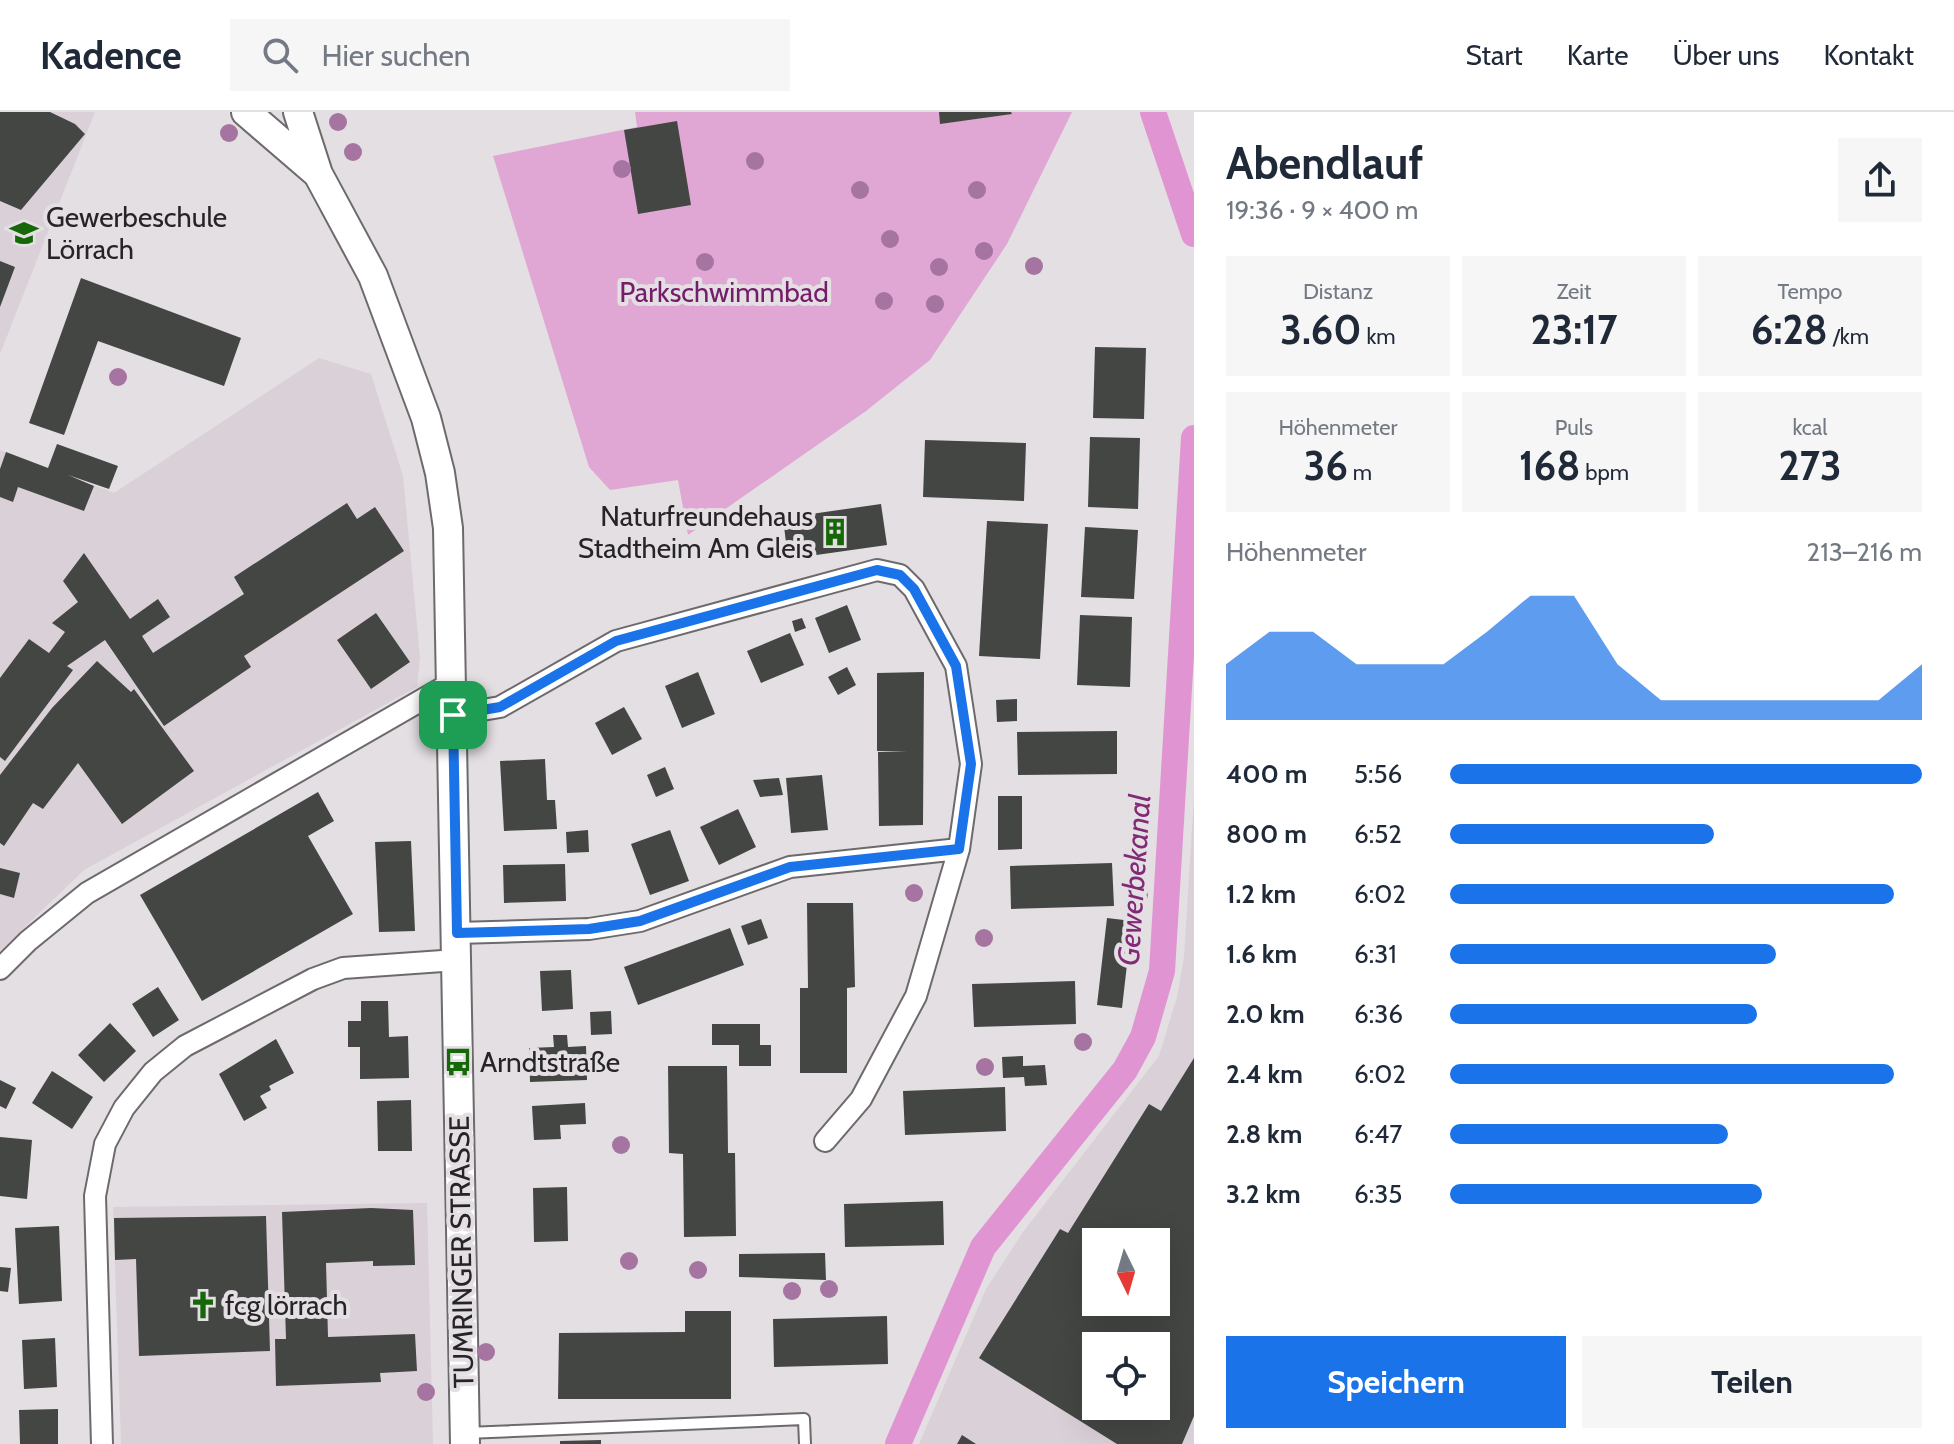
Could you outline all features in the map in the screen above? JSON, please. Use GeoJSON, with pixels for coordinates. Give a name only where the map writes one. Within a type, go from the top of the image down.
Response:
{"type":"FeatureCollection","features":[{"type":"Feature","properties":{"kind":"main road","name":"TUMRINGER STRASSE"},"geometry":{"type":"LineString","coordinates":[[246,112],[318,174]]}},
{"type":"Feature","properties":{"kind":"main road","name":"TUMRINGER STRASSE"},"geometry":{"type":"LineString","coordinates":[[298,112],[318,174],[373,276],[426,418],[440,473],[448,528],[465,1439]]}},
{"type":"Feature","properties":{"kind":"street"},"geometry":{"type":"LineString","coordinates":[[453,715],[500,707],[616,641],[877,570],[900,575],[914,589],[956,666],[971,764],[959,849],[916,996],[861,1099],[825,1141]]}},
{"type":"Feature","properties":{"kind":"street"},"geometry":{"type":"LineString","coordinates":[[0,969],[28,941],[87,893],[453,682]]}},
{"type":"Feature","properties":{"kind":"street"},"geometry":{"type":"LineString","coordinates":[[102,1444],[95,1196],[105,1144],[124,1108],[153,1072],[185,1046],[313,979],[343,968],[457,946],[640,921],[790,867],[959,849]]}},
{"type":"Feature","properties":{"kind":"lane"},"geometry":{"type":"LineString","coordinates":[[465,1439],[536,1430],[804,1419],[805,1444]]}},
{"type":"Feature","properties":{"kind":"lane"},"geometry":{"type":"LineString","coordinates":[[536,1430],[537,1442]]}},
{"type":"Feature","properties":{"kind":"shaded area","name":"Gewerbeschule Lörrach"},"geometry":{"type":"Polygon","coordinates":[[[0,112],[95,112],[0,354],[0,112]]]}},
{"type":"Feature","properties":{"kind":"shaded area"},"geometry":{"type":"Polygon","coordinates":[[[319,358],[371,374],[403,476],[420,657],[417,687],[84,870],[0,951],[0,450],[114,493],[319,358]]]}},
{"type":"Feature","properties":{"kind":"shaded area"},"geometry":{"type":"Polygon","coordinates":[[[1194,797],[1194,1444],[919,1444],[986,1289],[1023,1232],[1159,1056],[1177,997],[1184,957],[1194,797]]]}},
{"type":"Feature","properties":{"kind":"shaded area"},"geometry":{"type":"Polygon","coordinates":[[[427,1203],[433,1444],[121,1444],[113,1207],[427,1203]]]}},
{"type":"Feature","properties":{"kind":"green space","name":"Parkschwimmbad"},"geometry":{"type":"Polygon","coordinates":[[[635,112],[1072,112],[1007,244],[930,360],[866,411],[688,535],[678,480],[610,490],[589,467],[493,156],[637,127],[635,112]]]}},
{"type":"Feature","properties":{"kind":"building"},"geometry":{"type":"Polygon","coordinates":[[[0,112],[50,112],[75,124],[85,134],[21,210],[0,201],[0,112]]]}},
{"type":"Feature","properties":{"kind":"building"},"geometry":{"type":"Polygon","coordinates":[[[939,112],[1011,112],[1012,114],[940,124],[939,112]]]}},
{"type":"Feature","properties":{"kind":"building"},"geometry":{"type":"Polygon","coordinates":[[[677,121],[691,205],[638,214],[624,130],[677,121]]]}},
{"type":"Feature","properties":{"kind":"building"},"geometry":{"type":"Polygon","coordinates":[[[0,261],[15,267],[0,307],[0,261]]]}},
{"type":"Feature","properties":{"kind":"building"},"geometry":{"type":"Polygon","coordinates":[[[81,278],[241,338],[224,386],[98,341],[64,435],[29,423],[81,278]]]}},
{"type":"Feature","properties":{"kind":"building"},"geometry":{"type":"Polygon","coordinates":[[[1095,347],[1146,348],[1144,419],[1093,418],[1095,347]]]}},
{"type":"Feature","properties":{"kind":"building"},"geometry":{"type":"Polygon","coordinates":[[[1090,437],[1140,438],[1138,509],[1088,507],[1090,437]]]}},
{"type":"Feature","properties":{"kind":"building"},"geometry":{"type":"Polygon","coordinates":[[[925,440],[1026,443],[1024,501],[923,497],[925,440]]]}},
{"type":"Feature","properties":{"kind":"building"},"geometry":{"type":"Polygon","coordinates":[[[57,444],[118,466],[109,489],[68,475],[94,486],[84,511],[18,487],[13,502],[0,497],[0,469],[6,452],[48,468],[57,444]]]}},
{"type":"Feature","properties":{"kind":"building"},"geometry":{"type":"Polygon","coordinates":[[[347,503],[357,519],[375,507],[404,551],[244,656],[251,667],[164,726],[105,640],[67,666],[73,670],[5,761],[0,757],[0,678],[29,639],[49,653],[65,632],[52,623],[78,602],[63,581],[84,553],[130,619],[158,599],[170,617],[142,636],[153,653],[244,594],[234,577],[347,503]]]}},
{"type":"Feature","properties":{"kind":"building","name":"Naturfreundehaus Stadtheim Am Gleis"},"geometry":{"type":"Polygon","coordinates":[[[881,504],[887,545],[788,559],[783,518],[881,504]]]}},
{"type":"Feature","properties":{"kind":"building"},"geometry":{"type":"Polygon","coordinates":[[[987,521],[1048,524],[1040,659],[979,656],[987,521]]]}},
{"type":"Feature","properties":{"kind":"building"},"geometry":{"type":"Polygon","coordinates":[[[1085,527],[1138,530],[1134,599],[1081,597],[1085,527]]]}},
{"type":"Feature","properties":{"kind":"building"},"geometry":{"type":"Polygon","coordinates":[[[847,605],[861,640],[829,653],[815,618],[847,605]]]}},
{"type":"Feature","properties":{"kind":"building"},"geometry":{"type":"Polygon","coordinates":[[[376,613],[410,662],[371,689],[337,640],[376,613]]]}},
{"type":"Feature","properties":{"kind":"building"},"geometry":{"type":"Polygon","coordinates":[[[1080,615],[1132,617],[1130,687],[1077,685],[1080,615]]]}},
{"type":"Feature","properties":{"kind":"building"},"geometry":{"type":"Polygon","coordinates":[[[802,618],[806,628],[795,632],[792,621],[802,618]]]}},
{"type":"Feature","properties":{"kind":"building"},"geometry":{"type":"Polygon","coordinates":[[[790,633],[804,665],[761,683],[747,651],[790,633]]]}},
{"type":"Feature","properties":{"kind":"building"},"geometry":{"type":"Polygon","coordinates":[[[97,661],[131,692],[134,689],[194,771],[122,824],[78,763],[43,809],[33,803],[4,846],[0,843],[0,775],[52,708],[97,661]]]}},
{"type":"Feature","properties":{"kind":"building"},"geometry":{"type":"Polygon","coordinates":[[[847,667],[856,685],[838,695],[828,677],[847,667]]]}},
{"type":"Feature","properties":{"kind":"building"},"geometry":{"type":"Polygon","coordinates":[[[698,672],[715,714],[682,728],[665,686],[698,672]]]}},
{"type":"Feature","properties":{"kind":"building"},"geometry":{"type":"Polygon","coordinates":[[[924,672],[923,825],[879,826],[878,752],[907,751],[877,751],[877,673],[924,672]]]}},
{"type":"Feature","properties":{"kind":"building"},"geometry":{"type":"Polygon","coordinates":[[[1017,699],[1017,721],[997,722],[996,700],[1017,699]]]}},
{"type":"Feature","properties":{"kind":"building"},"geometry":{"type":"Polygon","coordinates":[[[624,707],[642,739],[612,755],[595,723],[624,707]]]}},
{"type":"Feature","properties":{"kind":"building"},"geometry":{"type":"Polygon","coordinates":[[[1117,731],[1117,774],[1018,775],[1017,732],[1117,731]]]}},
{"type":"Feature","properties":{"kind":"building"},"geometry":{"type":"Polygon","coordinates":[[[545,759],[547,800],[555,800],[557,829],[504,831],[500,761],[545,759]]]}},
{"type":"Feature","properties":{"kind":"building"},"geometry":{"type":"Polygon","coordinates":[[[665,767],[674,789],[656,797],[647,775],[665,767]]]}},
{"type":"Feature","properties":{"kind":"building"},"geometry":{"type":"Polygon","coordinates":[[[822,775],[828,830],[791,833],[786,778],[822,775]]]}},
{"type":"Feature","properties":{"kind":"building"},"geometry":{"type":"Polygon","coordinates":[[[779,778],[783,795],[760,797],[753,780],[779,778]]]}},
{"type":"Feature","properties":{"kind":"building"},"geometry":{"type":"Polygon","coordinates":[[[318,792],[334,821],[308,836],[353,914],[202,1001],[140,895],[318,792]]]}},
{"type":"Feature","properties":{"kind":"building"},"geometry":{"type":"Polygon","coordinates":[[[998,796],[1022,796],[1022,849],[998,850],[998,796]]]}},
{"type":"Feature","properties":{"kind":"building"},"geometry":{"type":"Polygon","coordinates":[[[738,809],[756,847],[719,865],[700,827],[738,809]]]}},
{"type":"Feature","properties":{"kind":"building"},"geometry":{"type":"Polygon","coordinates":[[[588,830],[589,852],[567,853],[566,832],[588,830]]]}},
{"type":"Feature","properties":{"kind":"building"},"geometry":{"type":"Polygon","coordinates":[[[670,830],[689,881],[650,895],[631,844],[670,830]]]}},
{"type":"Feature","properties":{"kind":"building"},"geometry":{"type":"Polygon","coordinates":[[[411,841],[415,931],[379,932],[375,842],[411,841]]]}},
{"type":"Feature","properties":{"kind":"building"},"geometry":{"type":"Polygon","coordinates":[[[1112,863],[1114,906],[1011,909],[1010,866],[1112,863]]]}},
{"type":"Feature","properties":{"kind":"building"},"geometry":{"type":"Polygon","coordinates":[[[565,864],[566,901],[504,903],[503,865],[565,864]]]}},
{"type":"Feature","properties":{"kind":"building"},"geometry":{"type":"Polygon","coordinates":[[[0,868],[20,873],[14,898],[0,894],[0,868]]]}},
{"type":"Feature","properties":{"kind":"building"},"geometry":{"type":"Polygon","coordinates":[[[807,903],[853,903],[855,987],[847,988],[847,1073],[800,1073],[800,988],[808,988],[807,903]]]}},
{"type":"Feature","properties":{"kind":"building"},"geometry":{"type":"Polygon","coordinates":[[[1107,918],[1132,921],[1122,1008],[1097,1005],[1107,918]]]}},
{"type":"Feature","properties":{"kind":"building"},"geometry":{"type":"Polygon","coordinates":[[[761,919],[768,938],[748,945],[741,926],[761,919]]]}},
{"type":"Feature","properties":{"kind":"building"},"geometry":{"type":"Polygon","coordinates":[[[730,928],[744,965],[638,1005],[624,967],[730,928]]]}},
{"type":"Feature","properties":{"kind":"building"},"geometry":{"type":"Polygon","coordinates":[[[571,970],[573,1009],[542,1011],[540,971],[571,970]]]}},
{"type":"Feature","properties":{"kind":"building"},"geometry":{"type":"Polygon","coordinates":[[[1075,981],[1076,1024],[974,1027],[972,984],[1075,981]]]}},
{"type":"Feature","properties":{"kind":"building"},"geometry":{"type":"Polygon","coordinates":[[[158,987],[179,1020],[153,1037],[132,1004],[158,987]]]}},
{"type":"Feature","properties":{"kind":"building"},"geometry":{"type":"Polygon","coordinates":[[[361,1001],[388,1001],[389,1037],[408,1036],[409,1078],[360,1079],[360,1047],[348,1047],[348,1021],[361,1021],[361,1001]]]}},
{"type":"Feature","properties":{"kind":"building"},"geometry":{"type":"Polygon","coordinates":[[[611,1011],[612,1034],[591,1035],[590,1012],[611,1011]]]}},
{"type":"Feature","properties":{"kind":"building"},"geometry":{"type":"Polygon","coordinates":[[[110,1023],[136,1051],[104,1082],[78,1055],[110,1023]]]}},
{"type":"Feature","properties":{"kind":"building"},"geometry":{"type":"Polygon","coordinates":[[[712,1024],[760,1024],[760,1045],[771,1045],[771,1066],[739,1066],[739,1045],[712,1045],[712,1024]]]}},
{"type":"Feature","properties":{"kind":"building"},"geometry":{"type":"Polygon","coordinates":[[[553,1035],[567,1035],[568,1047],[586,1046],[587,1080],[530,1082],[529,1048],[554,1047],[553,1035]]]}},
{"type":"Feature","properties":{"kind":"building"},"geometry":{"type":"Polygon","coordinates":[[[276,1039],[294,1073],[269,1086],[271,1090],[260,1096],[267,1108],[244,1121],[219,1074],[276,1039]]]}},
{"type":"Feature","properties":{"kind":"building"},"geometry":{"type":"Polygon","coordinates":[[[1023,1056],[1023,1066],[1045,1065],[1047,1085],[1025,1086],[1024,1077],[1003,1078],[1002,1057],[1023,1056]]]}},
{"type":"Feature","properties":{"kind":"building"},"geometry":{"type":"Polygon","coordinates":[[[1194,1058],[1194,1416],[1182,1444],[1117,1444],[979,1358],[1060,1229],[1068,1233],[1149,1104],[1161,1111],[1194,1058]]]}},
{"type":"Feature","properties":{"kind":"building"},"geometry":{"type":"Polygon","coordinates":[[[668,1066],[727,1066],[728,1153],[735,1153],[736,1236],[684,1237],[683,1154],[669,1153],[668,1066]]]}},
{"type":"Feature","properties":{"kind":"building"},"geometry":{"type":"Polygon","coordinates":[[[52,1071],[93,1097],[72,1129],[32,1103],[52,1071]]]}},
{"type":"Feature","properties":{"kind":"building"},"geometry":{"type":"Polygon","coordinates":[[[0,1080],[16,1088],[6,1109],[0,1106],[0,1080]]]}},
{"type":"Feature","properties":{"kind":"building"},"geometry":{"type":"Polygon","coordinates":[[[1005,1087],[1006,1131],[905,1135],[903,1091],[1005,1087]]]}},
{"type":"Feature","properties":{"kind":"building"},"geometry":{"type":"Polygon","coordinates":[[[411,1100],[412,1151],[378,1151],[377,1101],[411,1100]]]}},
{"type":"Feature","properties":{"kind":"building"},"geometry":{"type":"Polygon","coordinates":[[[585,1103],[586,1124],[560,1125],[561,1139],[534,1140],[532,1106],[585,1103]]]}},
{"type":"Feature","properties":{"kind":"building"},"geometry":{"type":"Polygon","coordinates":[[[0,1137],[32,1140],[27,1199],[0,1196],[0,1137]]]}},
{"type":"Feature","properties":{"kind":"building"},"geometry":{"type":"Polygon","coordinates":[[[567,1187],[568,1241],[534,1242],[533,1188],[567,1187]]]}},
{"type":"Feature","properties":{"kind":"building"},"geometry":{"type":"Polygon","coordinates":[[[943,1201],[944,1245],[845,1247],[844,1204],[943,1201]]]}},
{"type":"Feature","properties":{"kind":"building"},"geometry":{"type":"Polygon","coordinates":[[[371,1208],[413,1210],[415,1265],[373,1266],[373,1261],[326,1263],[328,1337],[415,1334],[417,1371],[380,1373],[381,1382],[276,1386],[275,1339],[286,1339],[282,1212],[371,1208]]]}},
{"type":"Feature","properties":{"kind":"building","name":"fcg lörrach"},"geometry":{"type":"Polygon","coordinates":[[[266,1216],[270,1351],[139,1356],[136,1259],[115,1260],[114,1218],[266,1216]]]}},
{"type":"Feature","properties":{"kind":"building"},"geometry":{"type":"Polygon","coordinates":[[[59,1226],[62,1301],[19,1304],[15,1228],[59,1226]]]}},
{"type":"Feature","properties":{"kind":"building"},"geometry":{"type":"Polygon","coordinates":[[[825,1253],[826,1280],[739,1277],[739,1254],[825,1253]]]}},
{"type":"Feature","properties":{"kind":"building"},"geometry":{"type":"Polygon","coordinates":[[[0,1267],[11,1268],[8,1292],[0,1291],[0,1267]]]}},
{"type":"Feature","properties":{"kind":"building"},"geometry":{"type":"Polygon","coordinates":[[[685,1311],[731,1311],[731,1399],[558,1399],[559,1333],[685,1332],[685,1311]]]}},
{"type":"Feature","properties":{"kind":"building"},"geometry":{"type":"Polygon","coordinates":[[[887,1316],[888,1364],[774,1367],[773,1319],[887,1316]]]}},
{"type":"Feature","properties":{"kind":"building"},"geometry":{"type":"Polygon","coordinates":[[[55,1338],[57,1387],[24,1389],[22,1340],[55,1338]]]}},
{"type":"Feature","properties":{"kind":"building"},"geometry":{"type":"Polygon","coordinates":[[[58,1409],[58,1444],[20,1444],[19,1410],[58,1409]]]}},
{"type":"Feature","properties":{"kind":"building"},"geometry":{"type":"Polygon","coordinates":[[[962,1435],[976,1444],[957,1444],[962,1435]]]}},
{"type":"Feature","properties":{"kind":"building"},"geometry":{"type":"Polygon","coordinates":[[[601,1440],[601,1444],[560,1444],[560,1441],[601,1440]]]}},
{"type":"Feature","properties":{"kind":"waterway","name":"Gewerbekanal"},"geometry":{"type":"LineString","coordinates":[[1153,112],[1194,234]]}},
{"type":"Feature","properties":{"kind":"waterway","name":"Gewerbekanal"},"geometry":{"type":"LineString","coordinates":[[898,1444],[983,1247],[1125,1070],[1143,1037],[1162,971],[1194,438]]}},
{"type":"Feature","properties":{"kind":"place","name":"Gewerbeschule Lörrach"},"geometry":{"type":"Point","coordinates":[24,233]}},
{"type":"Feature","properties":{"kind":"place","name":"Naturfreundehaus Stadtheim Am Gleis"},"geometry":{"type":"Point","coordinates":[835,532]}},
{"type":"Feature","properties":{"kind":"place","name":"Arndtstraße"},"geometry":{"type":"Point","coordinates":[458,1062]}},
{"type":"Feature","properties":{"kind":"place","name":"fcg lörrach"},"geometry":{"type":"Point","coordinates":[203,1305]}},
{"type":"Feature","properties":{"kind":"route"},"geometry":{"type":"LineString","coordinates":[[877,570],[900,575],[914,589],[956,666],[971,764],[959,849],[790,867],[640,921],[589,929],[457,933],[453,715],[500,707],[616,641],[877,570]]}}]}
